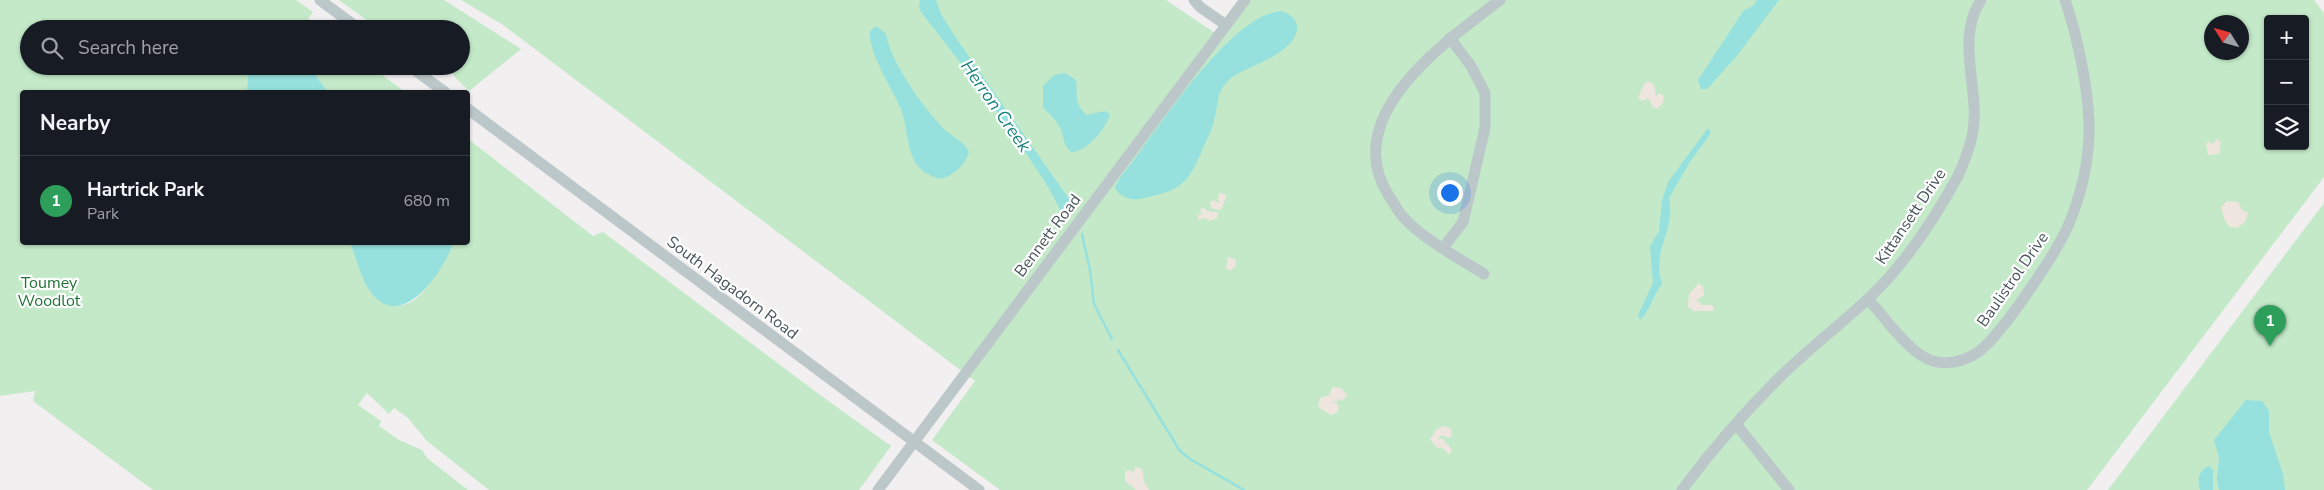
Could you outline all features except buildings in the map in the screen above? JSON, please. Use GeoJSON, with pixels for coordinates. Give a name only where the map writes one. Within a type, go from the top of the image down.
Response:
{"type":"FeatureCollection","features":[{"type":"Feature","properties":{"kind":"street"},"geometry":{"type":"LineString","coordinates":[[320,0],[347,20]]}},
{"type":"Feature","properties":{"kind":"street"},"geometry":{"type":"LineString","coordinates":[[1194,0],[1200,7],[1226,25]]}},
{"type":"Feature","properties":{"kind":"street","name":"Bennett Road"},"geometry":{"type":"LineString","coordinates":[[878,490],[1245,0]]}},
{"type":"Feature","properties":{"kind":"street"},"geometry":{"type":"LineString","coordinates":[[1484,274],[1443,248],[1403,217],[1382,184],[1374,151],[1382,118],[1398,90],[1450,38],[1500,0]]}},
{"type":"Feature","properties":{"kind":"street","name":"Kittansett Drive"},"geometry":{"type":"LineString","coordinates":[[1682,490],[1713,448],[1791,366],[1868,299],[1910,251],[1958,175],[1972,137],[1974,103],[1968,38],[1974,14],[1981,0]]}},
{"type":"Feature","properties":{"kind":"street","name":"Baulistrol Drive"},"geometry":{"type":"LineString","coordinates":[[1868,299],[1912,348],[1932,361],[1950,363],[1961,361],[1978,352],[1989,341],[2052,256],[2067,228],[2080,192],[2085,173],[2089,124],[2073,23],[2065,0]]}},
{"type":"Feature","properties":{"kind":"street"},"geometry":{"type":"LineString","coordinates":[[1443,248],[1462,222],[1485,128],[1485,93],[1472,66],[1450,38]]}},
{"type":"Feature","properties":{"kind":"street"},"geometry":{"type":"LineString","coordinates":[[422,75],[442,90]]}},
{"type":"Feature","properties":{"kind":"street","name":"South Hagadorn Road"},"geometry":{"type":"LineString","coordinates":[[470,110],[979,490]]}},
{"type":"Feature","properties":{"kind":"street"},"geometry":{"type":"LineString","coordinates":[[1736,424],[1789,490]]}},
{"type":"Feature","properties":{"kind":"green space","name":"Toumey Woodlot"},"geometry":{"type":"Polygon","coordinates":[[[0,0],[296,0],[313,12],[308,19],[309,20],[20,20],[20,75],[248,75],[247,90],[20,90],[20,245],[351,245],[397,306],[404,305],[422,293],[441,267],[452,245],[470,245],[470,141],[593,236],[603,232],[891,446],[859,490],[489,490],[427,441],[408,418],[394,408],[389,414],[367,393],[358,405],[381,421],[379,426],[399,440],[422,450],[427,458],[468,490],[153,490],[33,401],[35,391],[0,396],[0,0]]]}},
{"type":"Feature","properties":{"kind":"green space"},"geometry":{"type":"Polygon","coordinates":[[[339,0],[444,0],[521,49],[468,90],[454,75],[470,75],[470,20],[367,20],[339,0]]]}},
{"type":"Feature","properties":{"kind":"green space"},"geometry":{"type":"Polygon","coordinates":[[[461,0],[1166,0],[1221,37],[1250,0],[2314,0],[2324,13],[2324,177],[2087,490],[1000,490],[932,440],[975,381],[503,25],[461,0]]]}},
{"type":"Feature","properties":{"kind":"green space"},"geometry":{"type":"Polygon","coordinates":[[[316,75],[382,75],[402,90],[327,90],[316,75]]]}},
{"type":"Feature","properties":{"kind":"green space"},"geometry":{"type":"Polygon","coordinates":[[[2324,203],[2324,490],[2108,490],[2324,203]]]}},
{"type":"Feature","properties":{"kind":"sand"},"geometry":{"type":"Polygon","coordinates":[[[1648,81],[1654,85],[1656,97],[1659,93],[1664,96],[1663,103],[1657,109],[1653,107],[1648,98],[1642,101],[1638,98],[1644,84],[1648,81]]]}},
{"type":"Feature","properties":{"kind":"sand"},"geometry":{"type":"Polygon","coordinates":[[[2217,139],[2221,143],[2219,147],[2221,151],[2218,154],[2208,155],[2206,143],[2210,142],[2212,145],[2217,139]]]}},
{"type":"Feature","properties":{"kind":"sand"},"geometry":{"type":"Polygon","coordinates":[[[1220,193],[1225,194],[1226,197],[1222,208],[1219,210],[1211,208],[1210,202],[1214,200],[1219,203],[1218,197],[1220,193]]]}},
{"type":"Feature","properties":{"kind":"sand"},"geometry":{"type":"Polygon","coordinates":[[[2227,201],[2238,202],[2242,210],[2248,213],[2245,222],[2237,228],[2230,227],[2225,221],[2221,207],[2227,201]]]}},
{"type":"Feature","properties":{"kind":"sand"},"geometry":{"type":"Polygon","coordinates":[[[1202,207],[1208,211],[1218,212],[1217,218],[1209,221],[1205,218],[1198,220],[1198,215],[1203,214],[1200,211],[1202,207]]]}},
{"type":"Feature","properties":{"kind":"sand"},"geometry":{"type":"Polygon","coordinates":[[[1228,257],[1236,261],[1235,267],[1230,271],[1226,268],[1228,257]]]}},
{"type":"Feature","properties":{"kind":"sand"},"geometry":{"type":"Polygon","coordinates":[[[1699,283],[1703,287],[1704,295],[1695,301],[1700,302],[1701,305],[1712,305],[1713,311],[1694,311],[1688,307],[1689,294],[1699,283]]]}},
{"type":"Feature","properties":{"kind":"sand"},"geometry":{"type":"Polygon","coordinates":[[[1333,387],[1341,388],[1347,395],[1342,401],[1338,398],[1337,402],[1330,402],[1336,403],[1339,406],[1338,412],[1331,415],[1318,407],[1320,398],[1330,395],[1333,387]]]}},
{"type":"Feature","properties":{"kind":"sand"},"geometry":{"type":"Polygon","coordinates":[[[1444,426],[1451,429],[1452,435],[1449,438],[1442,435],[1437,439],[1443,439],[1452,450],[1449,455],[1444,449],[1436,447],[1430,439],[1437,429],[1444,426]]]}},
{"type":"Feature","properties":{"kind":"sand"},"geometry":{"type":"Polygon","coordinates":[[[1135,467],[1142,468],[1144,481],[1149,490],[1136,490],[1125,481],[1125,472],[1128,470],[1134,472],[1135,467]]]}},
{"type":"Feature","properties":{"kind":"water"},"geometry":{"type":"Polygon","coordinates":[[[920,0],[936,0],[941,14],[958,41],[1074,206],[1063,217],[1046,183],[1011,132],[921,12],[920,0]]]}},
{"type":"Feature","properties":{"kind":"water"},"geometry":{"type":"Polygon","coordinates":[[[1757,0],[1779,0],[1736,57],[1707,89],[1701,89],[1698,80],[1744,10],[1753,6],[1757,0]]]}},
{"type":"Feature","properties":{"kind":"water"},"geometry":{"type":"Polygon","coordinates":[[[1282,11],[1294,19],[1297,26],[1295,36],[1290,44],[1271,58],[1239,73],[1225,85],[1219,95],[1211,131],[1187,179],[1164,193],[1140,199],[1128,198],[1119,193],[1115,187],[1120,178],[1172,108],[1216,54],[1239,33],[1261,17],[1282,11]]]}},
{"type":"Feature","properties":{"kind":"water"},"geometry":{"type":"Polygon","coordinates":[[[876,26],[886,34],[894,58],[918,97],[944,129],[961,142],[969,152],[960,167],[946,177],[932,177],[920,168],[911,154],[901,109],[881,70],[870,40],[870,31],[876,26]]]}},
{"type":"Feature","properties":{"kind":"water"},"geometry":{"type":"Polygon","coordinates":[[[1065,73],[1076,80],[1078,103],[1087,115],[1105,111],[1110,114],[1105,126],[1089,144],[1077,151],[1071,152],[1065,144],[1058,124],[1043,108],[1043,86],[1054,75],[1065,73]]]}},
{"type":"Feature","properties":{"kind":"water"},"geometry":{"type":"Polygon","coordinates":[[[248,75],[316,75],[327,90],[247,90],[248,75]]]}},
{"type":"Feature","properties":{"kind":"water"},"geometry":{"type":"Polygon","coordinates":[[[1708,128],[1711,133],[1690,162],[1669,198],[1669,221],[1659,260],[1662,284],[1640,320],[1638,315],[1653,283],[1650,246],[1659,231],[1662,200],[1668,182],[1708,128]]]}},
{"type":"Feature","properties":{"kind":"water"},"geometry":{"type":"Polygon","coordinates":[[[351,245],[452,245],[442,266],[423,291],[412,300],[400,305],[388,305],[376,298],[363,279],[351,245]]]}},
{"type":"Feature","properties":{"kind":"water"},"geometry":{"type":"Polygon","coordinates":[[[2246,400],[2262,401],[2269,411],[2269,432],[2283,474],[2285,490],[2219,490],[2217,479],[2219,457],[2214,440],[2246,400]]]}},
{"type":"Feature","properties":{"kind":"water"},"geometry":{"type":"Polygon","coordinates":[[[2209,466],[2213,470],[2213,490],[2200,490],[2199,476],[2209,466]]]}},
{"type":"Feature","properties":{"kind":"waterway","name":"Herron Creek"},"geometry":{"type":"LineString","coordinates":[[1082,234],[1090,270],[1094,304],[1112,339]]}},
{"type":"Feature","properties":{"kind":"waterway","name":"Herron Creek"},"geometry":{"type":"LineString","coordinates":[[1118,350],[1180,451],[1190,459],[1244,490]]}},
{"type":"Feature","properties":{"kind":"place","name":"Hartrick Park"},"geometry":{"type":"Point","coordinates":[2270,346]}}]}
